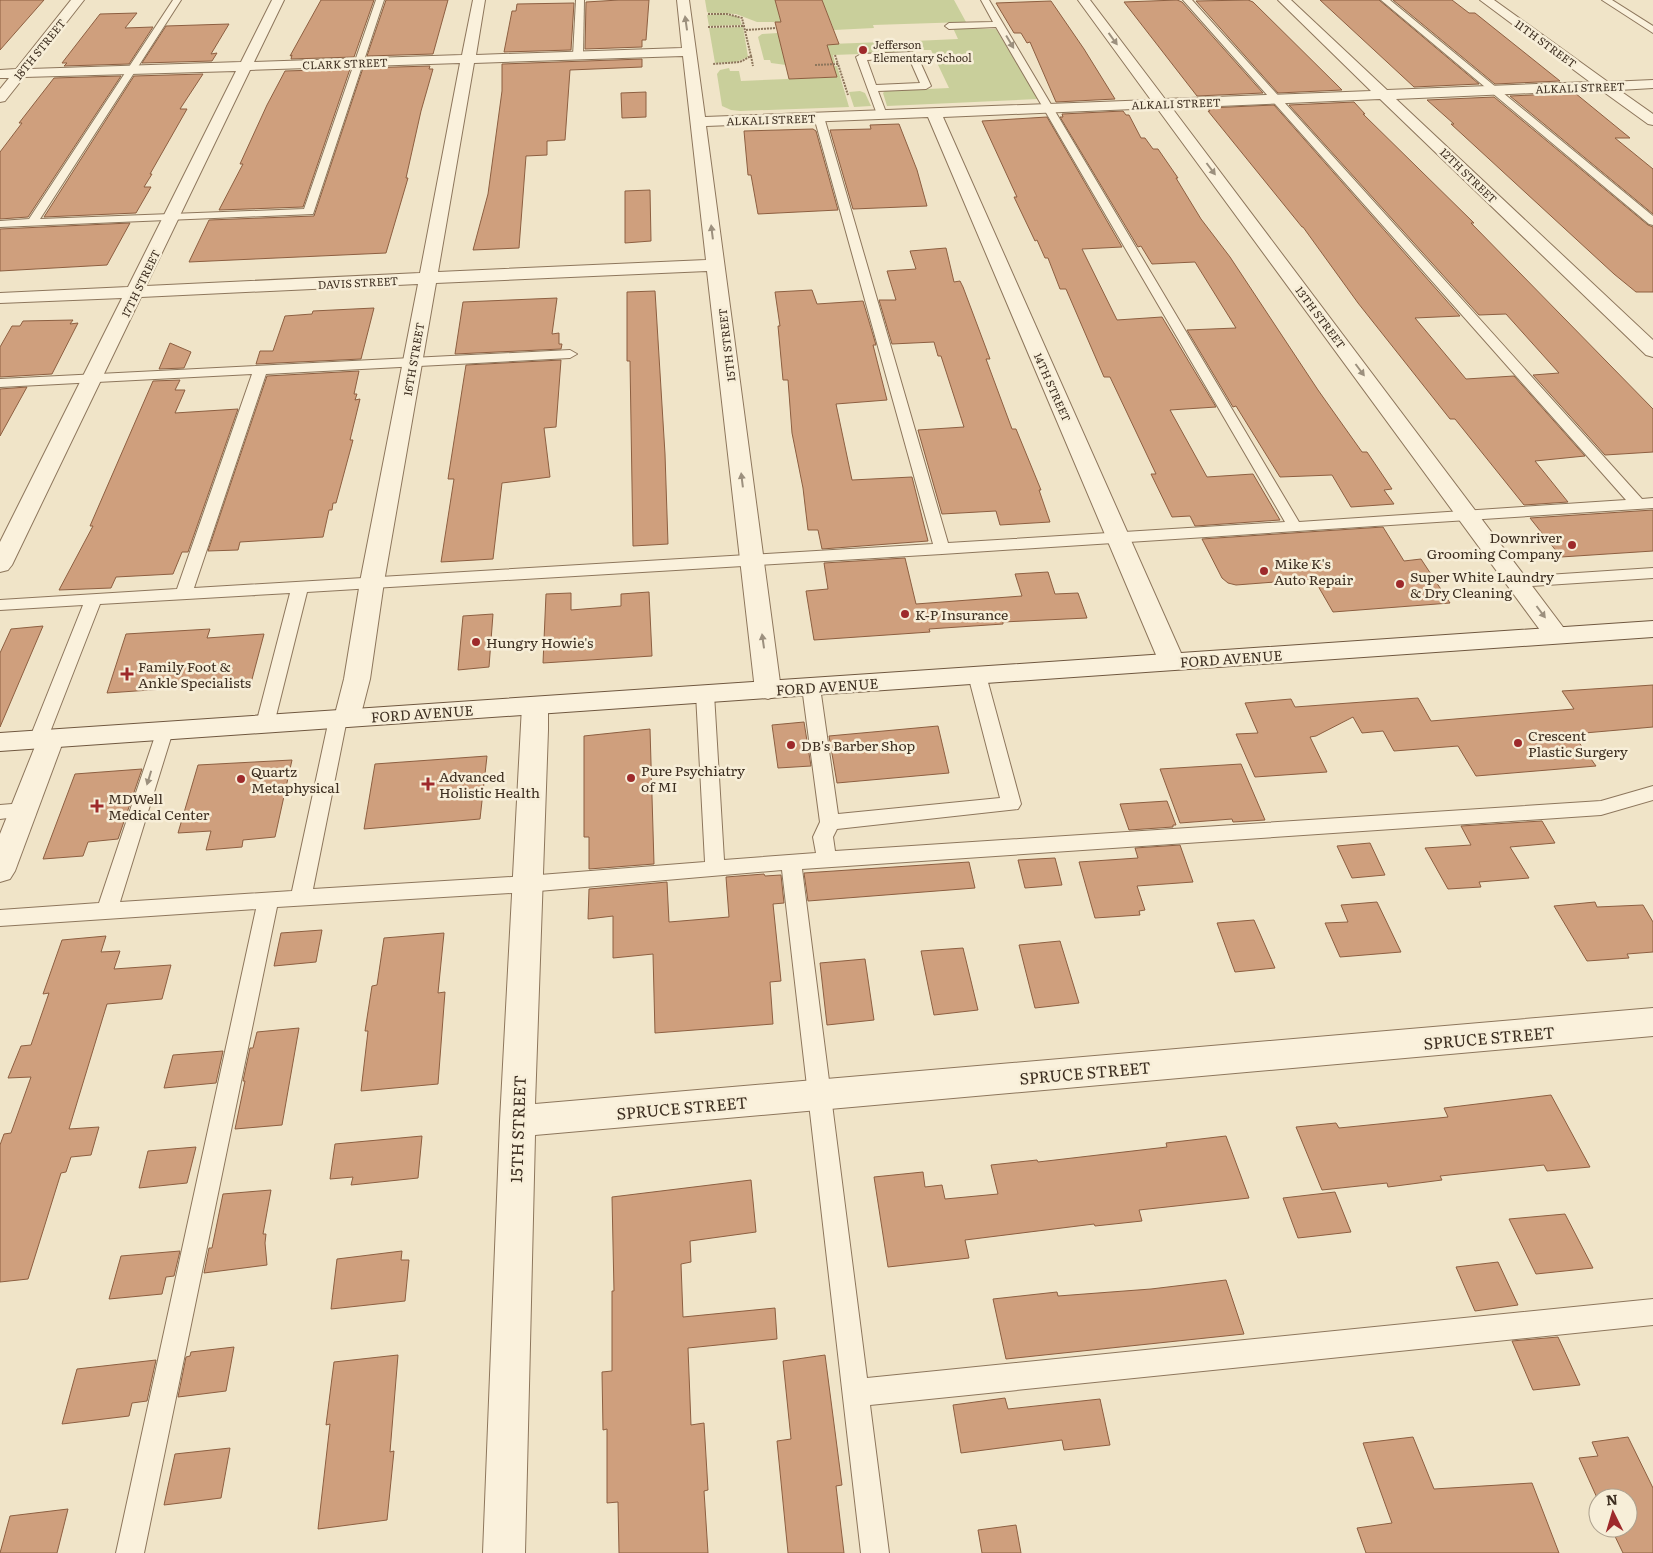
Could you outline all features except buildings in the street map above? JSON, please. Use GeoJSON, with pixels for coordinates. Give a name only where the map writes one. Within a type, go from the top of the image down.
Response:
{"type":"FeatureCollection","features":[{"type":"Feature","properties":{"kind":"street","name":"18TH STREET"},"geometry":{"type":"LineString","coordinates":[[0,98],[78,0]]}},
{"type":"Feature","properties":{"kind":"street","name":"17TH STREET"},"geometry":{"type":"LineString","coordinates":[[0,564],[278,0]]}},
{"type":"Feature","properties":{"kind":"street","name":"16TH STREET"},"geometry":{"type":"LineString","coordinates":[[343,719],[357,679],[372,582],[479,0]]}},
{"type":"Feature","properties":{"kind":"street","name":"15TH STREET"},"geometry":{"type":"LineString","coordinates":[[683,0],[768,690]]}},
{"type":"Feature","properties":{"kind":"street","name":"13TH STREET"},"geometry":{"type":"LineString","coordinates":[[1084,0],[1558,635]]}},
{"type":"Feature","properties":{"kind":"street","name":"12TH STREET"},"geometry":{"type":"LineString","coordinates":[[1284,0],[1653,351]]}},
{"type":"Feature","properties":{"kind":"street","name":"11TH STREET"},"geometry":{"type":"LineString","coordinates":[[1486,0],[1653,121]]}},
{"type":"Feature","properties":{"kind":"street","name":"CLARK STREET"},"geometry":{"type":"LineString","coordinates":[[0,74],[690,52]]}},
{"type":"Feature","properties":{"kind":"street","name":"ALKALI STREET"},"geometry":{"type":"LineString","coordinates":[[698,122],[1653,84]]}},
{"type":"Feature","properties":{"kind":"street","name":"14TH STREET"},"geometry":{"type":"LineString","coordinates":[[934,113],[1172,662]]}},
{"type":"Feature","properties":{"kind":"street","name":"DAVIS STREET"},"geometry":{"type":"LineString","coordinates":[[0,298],[716,265]]}},
{"type":"Feature","properties":{"kind":"street","name":"FORD AVENUE"},"geometry":{"type":"LineString","coordinates":[[0,742],[1653,629]]}},
{"type":"Feature","properties":{"kind":"street","name":"15TH STREET"},"geometry":{"type":"LineString","coordinates":[[504,1553],[517,1121],[535,730],[534,706]]}},
{"type":"Feature","properties":{"kind":"street"},"geometry":{"type":"LineString","coordinates":[[0,871],[12,811],[45,739]]}},
{"type":"Feature","properties":{"kind":"street","name":"SPRUCE STREET"},"geometry":{"type":"LineString","coordinates":[[517,1121],[1653,1022]]}},
{"type":"Feature","properties":{"kind":"lane"},"geometry":{"type":"LineString","coordinates":[[32,223],[177,0]]}},
{"type":"Feature","properties":{"kind":"lane"},"geometry":{"type":"LineString","coordinates":[[0,224],[310,212],[380,0]]}},
{"type":"Feature","properties":{"kind":"lane"},"geometry":{"type":"LineString","coordinates":[[578,56],[580,0]]}},
{"type":"Feature","properties":{"kind":"lane"},"geometry":{"type":"LineString","coordinates":[[984,0],[1295,527]]}},
{"type":"Feature","properties":{"kind":"lane"},"geometry":{"type":"LineString","coordinates":[[1187,0],[1275,99],[1646,503]]}},
{"type":"Feature","properties":{"kind":"lane"},"geometry":{"type":"LineString","coordinates":[[1385,0],[1653,222]]}},
{"type":"Feature","properties":{"kind":"lane"},"geometry":{"type":"LineString","coordinates":[[1606,0],[1653,30]]}},
{"type":"Feature","properties":{"kind":"lane"},"geometry":{"type":"LineString","coordinates":[[949,26],[999,24]]}},
{"type":"Feature","properties":{"kind":"lane"},"geometry":{"type":"LineString","coordinates":[[872,88],[926,86],[912,55],[861,57],[872,88],[882,115]]}},
{"type":"Feature","properties":{"kind":"lane"},"geometry":{"type":"LineString","coordinates":[[819,117],[942,549]]}},
{"type":"Feature","properties":{"kind":"lane"},"geometry":{"type":"LineString","coordinates":[[0,383],[570,354]]}},
{"type":"Feature","properties":{"kind":"lane"},"geometry":{"type":"LineString","coordinates":[[184,594],[260,370]]}},
{"type":"Feature","properties":{"kind":"lane"},"geometry":{"type":"LineString","coordinates":[[0,605],[942,549],[1646,503]]}},
{"type":"Feature","properties":{"kind":"lane"},"geometry":{"type":"LineString","coordinates":[[1518,582],[1653,573]]}},
{"type":"Feature","properties":{"kind":"lane"},"geometry":{"type":"LineString","coordinates":[[265,724],[300,586]]}},
{"type":"Feature","properties":{"kind":"lane"},"geometry":{"type":"LineString","coordinates":[[45,739],[94,599]]}},
{"type":"Feature","properties":{"kind":"lane"},"geometry":{"type":"LineString","coordinates":[[830,822],[1011,804],[977,676]]}},
{"type":"Feature","properties":{"kind":"lane"},"geometry":{"type":"LineString","coordinates":[[812,687],[830,822],[823,837],[827,860]]}},
{"type":"Feature","properties":{"kind":"lane"},"geometry":{"type":"LineString","coordinates":[[705,694],[715,868]]}},
{"type":"Feature","properties":{"kind":"lane"},"geometry":{"type":"LineString","coordinates":[[301,898],[343,719]]}},
{"type":"Feature","properties":{"kind":"lane"},"geometry":{"type":"LineString","coordinates":[[107,911],[164,731]]}},
{"type":"Feature","properties":{"kind":"lane"},"geometry":{"type":"LineString","coordinates":[[0,918],[527,884],[791,862],[1601,808],[1653,794]]}},
{"type":"Feature","properties":{"kind":"lane"},"geometry":{"type":"LineString","coordinates":[[791,862],[818,1095],[876,1553]]}},
{"type":"Feature","properties":{"kind":"lane"},"geometry":{"type":"LineString","coordinates":[[130,1553],[268,900]]}},
{"type":"Feature","properties":{"kind":"lane"},"geometry":{"type":"LineString","coordinates":[[855,1393],[1653,1312]]}},
{"type":"Feature","properties":{"kind":"path"},"geometry":{"type":"LineString","coordinates":[[705,14],[737,15],[742,18],[753,66]]}},
{"type":"Feature","properties":{"kind":"path"},"geometry":{"type":"LineString","coordinates":[[707,27],[745,26]]}},
{"type":"Feature","properties":{"kind":"path"},"geometry":{"type":"LineString","coordinates":[[746,30],[776,28]]}},
{"type":"Feature","properties":{"kind":"path"},"geometry":{"type":"LineString","coordinates":[[835,55],[849,99]]}},
{"type":"Feature","properties":{"kind":"path"},"geometry":{"type":"LineString","coordinates":[[713,64],[740,62],[751,56]]}},
{"type":"Feature","properties":{"kind":"path"},"geometry":{"type":"LineString","coordinates":[[815,65],[838,64]]}},
{"type":"Feature","properties":{"kind":"green space"},"geometry":{"type":"Polygon","coordinates":[[[705,0],[775,0],[781,22],[757,22],[736,14],[709,13],[707,12],[705,0]]]}},
{"type":"Feature","properties":{"kind":"green space"},"geometry":{"type":"Polygon","coordinates":[[[822,0],[954,0],[966,22],[873,25],[874,28],[834,30],[822,0]]]}},
{"type":"Feature","properties":{"kind":"green space"},"geometry":{"type":"Polygon","coordinates":[[[722,14],[739,17],[742,25],[709,26],[707,15],[722,14]]]}},
{"type":"Feature","properties":{"kind":"green space"},"geometry":{"type":"Polygon","coordinates":[[[743,27],[748,57],[736,62],[715,63],[709,28],[743,27]]]}},
{"type":"Feature","properties":{"kind":"green space"},"geometry":{"type":"Polygon","coordinates":[[[953,28],[996,29],[1038,99],[887,106],[883,93],[885,91],[949,88],[931,50],[918,50],[914,41],[958,39],[953,28]]]}},
{"type":"Feature","properties":{"kind":"green space"},"geometry":{"type":"Polygon","coordinates":[[[778,33],[786,65],[764,60],[758,37],[762,34],[778,33]]]}},
{"type":"Feature","properties":{"kind":"green space"},"geometry":{"type":"Polygon","coordinates":[[[910,41],[915,52],[833,55],[835,63],[815,64],[804,45],[910,41]]]}},
{"type":"Feature","properties":{"kind":"green space"},"geometry":{"type":"Polygon","coordinates":[[[833,66],[837,66],[849,107],[740,111],[722,106],[717,74],[720,70],[729,68],[730,71],[739,71],[741,81],[836,77],[833,66]]]}},
{"type":"Feature","properties":{"kind":"green space"},"geometry":{"type":"Polygon","coordinates":[[[860,91],[865,93],[871,106],[854,107],[849,92],[860,91]]]}},
{"type":"Feature","properties":{"kind":"place","name":"Jefferson Elementary School"},"geometry":{"type":"Point","coordinates":[863,50]}},
{"type":"Feature","properties":{"kind":"place","name":"Downriver Grooming Company"},"geometry":{"type":"Point","coordinates":[1572,545]}},
{"type":"Feature","properties":{"kind":"place","name":"Mike K's Auto Repair"},"geometry":{"type":"Point","coordinates":[1264,571]}},
{"type":"Feature","properties":{"kind":"place","name":"Super White Laundry & Dry Cleaning"},"geometry":{"type":"Point","coordinates":[1400,584]}},
{"type":"Feature","properties":{"kind":"place","name":"K-P Insurance"},"geometry":{"type":"Point","coordinates":[905,614]}},
{"type":"Feature","properties":{"kind":"place","name":"Hungry Howie's"},"geometry":{"type":"Point","coordinates":[476,642]}},
{"type":"Feature","properties":{"kind":"place","name":"Family Foot & Ankle Specialists"},"geometry":{"type":"Point","coordinates":[127,674]}},
{"type":"Feature","properties":{"kind":"place","name":"Crescent Plastic Surgery"},"geometry":{"type":"Point","coordinates":[1518,743]}},
{"type":"Feature","properties":{"kind":"place","name":"DB's Barber Shop"},"geometry":{"type":"Point","coordinates":[791,745]}},
{"type":"Feature","properties":{"kind":"place","name":"Pure Psychiatry of MI"},"geometry":{"type":"Point","coordinates":[631,778]}},
{"type":"Feature","properties":{"kind":"place","name":"Quartz Metaphysical"},"geometry":{"type":"Point","coordinates":[241,779]}},
{"type":"Feature","properties":{"kind":"place","name":"Advanced Holistic Health"},"geometry":{"type":"Point","coordinates":[428,784]}},
{"type":"Feature","properties":{"kind":"place","name":"MDWell Medical Center"},"geometry":{"type":"Point","coordinates":[97,806]}}]}
